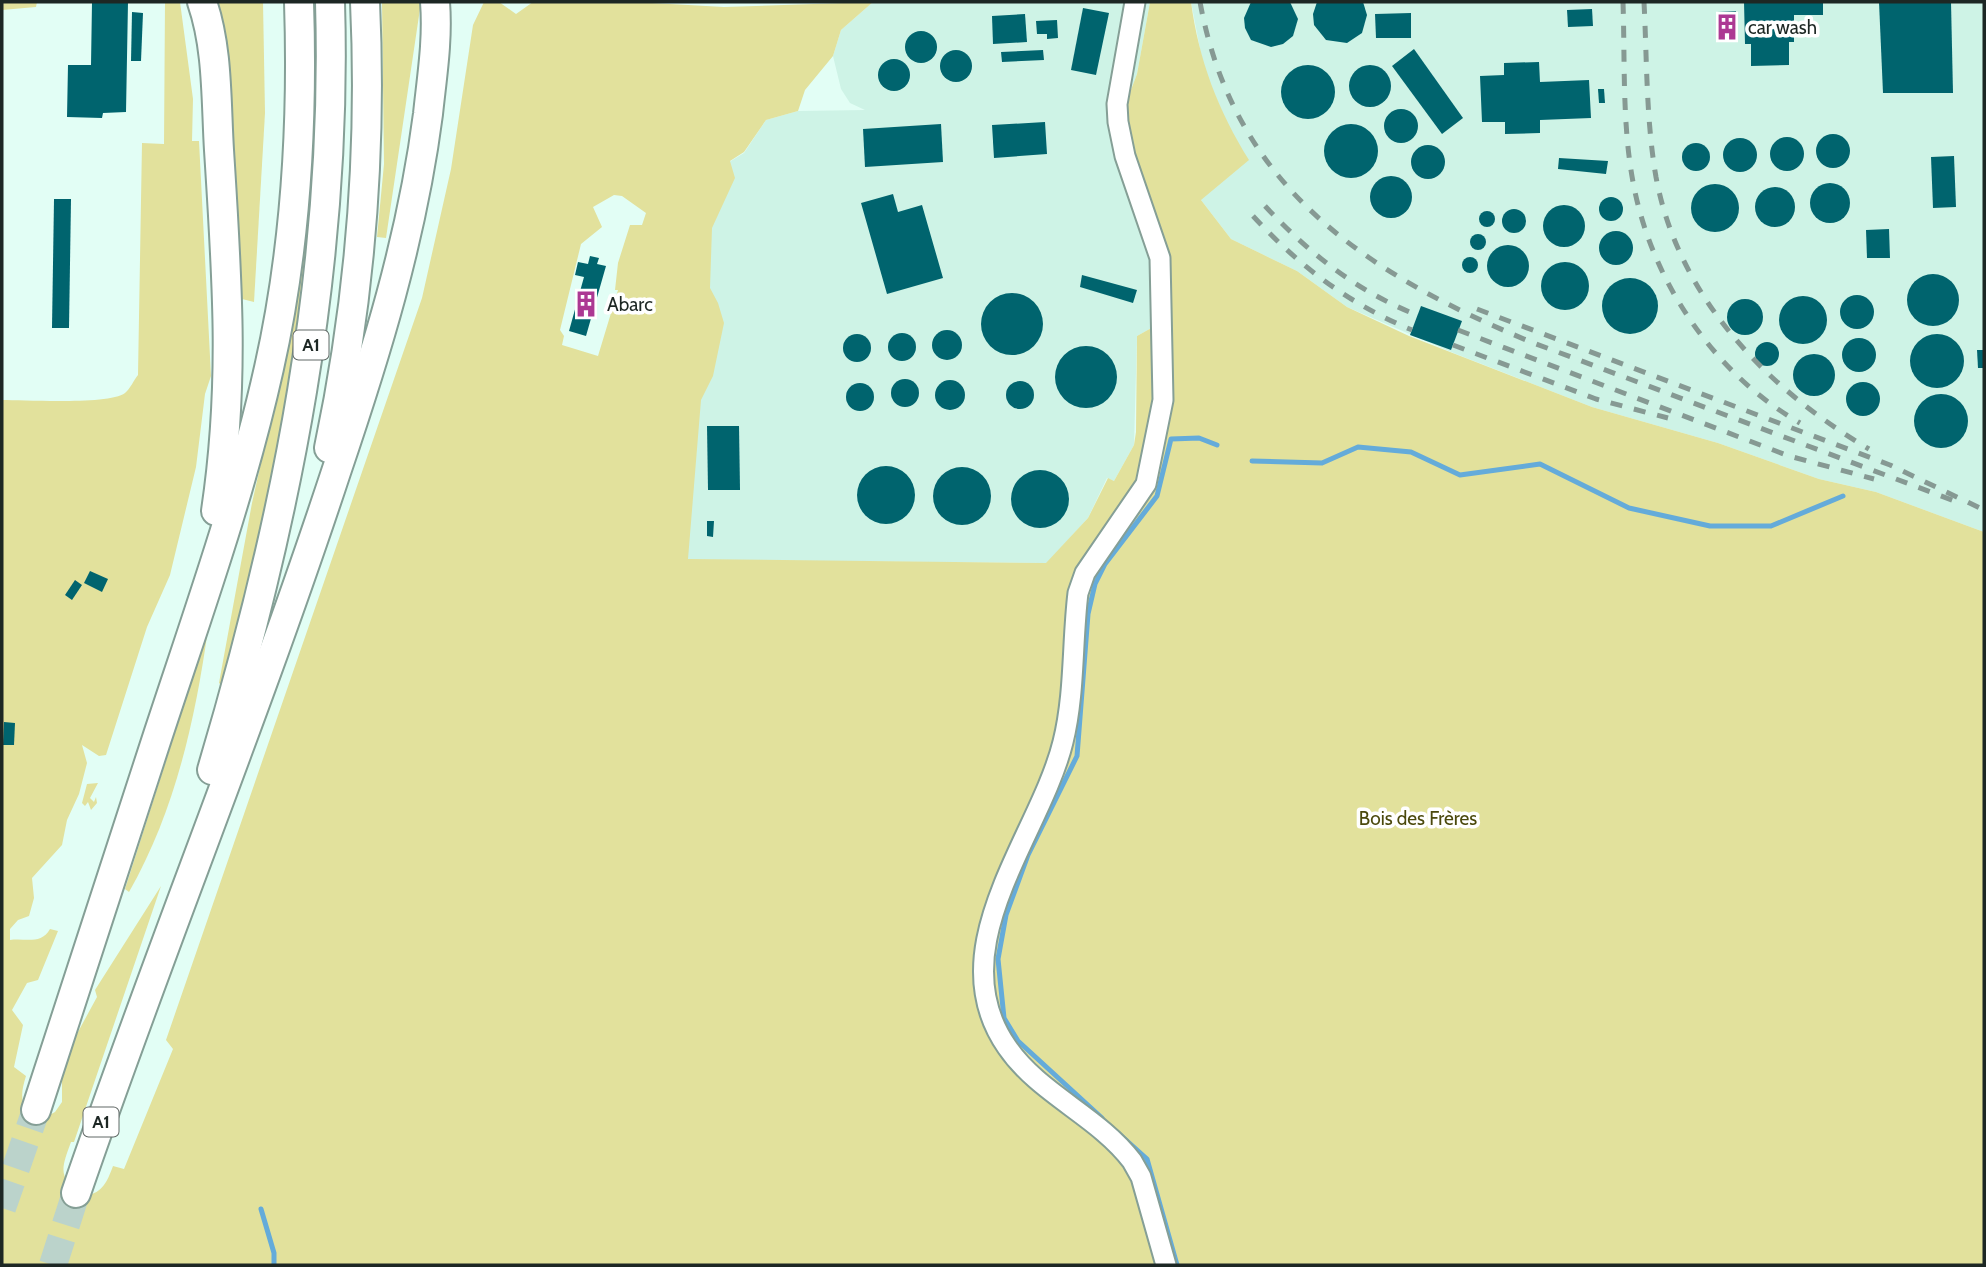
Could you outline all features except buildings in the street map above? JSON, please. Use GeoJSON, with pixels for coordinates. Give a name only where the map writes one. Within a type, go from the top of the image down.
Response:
{"type":"FeatureCollection","features":[{"type":"Feature","properties":{"kind":"highway"},"geometry":{"type":"LineString","coordinates":[[202,2],[214,66],[230,342],[226,442],[202,600]]}},
{"type":"Feature","properties":{"kind":"highway","name":"A1"},"geometry":{"type":"LineString","coordinates":[[36,1110],[246,457],[278,322],[292,229],[299,137],[299,2]]}},
{"type":"Feature","properties":{"kind":"highway","name":"A1"},"geometry":{"type":"LineString","coordinates":[[76,1193],[125,1051],[238,681],[268,564],[298,422],[314,327],[328,186],[330,2]]}},
{"type":"Feature","properties":{"kind":"highway"},"geometry":{"type":"LineString","coordinates":[[303,574],[343,373],[357,271],[367,126],[365,2]]}},
{"type":"Feature","properties":{"kind":"highway"},"geometry":{"type":"LineString","coordinates":[[125,1051],[303,574],[376,353],[401,264],[420,172],[437,34],[435,2]]}},
{"type":"Feature","properties":{"kind":"highway"},"geometry":{"type":"LineString","coordinates":[[437,34],[456,2]]}},
{"type":"Feature","properties":{"kind":"street"},"geometry":{"type":"LineString","coordinates":[[1135,2],[1117,104],[1118,122],[1125,156],[1160,258],[1163,400],[1146,484],[1085,573],[1078,593],[1063,742],[1044,796],[1000,889],[987,947],[985,981],[992,1019],[1007,1047],[1031,1073],[1132,1161],[1141,1177],[1166,1265]]}},
{"type":"Feature","properties":{"kind":"shaded area"},"geometry":{"type":"Polygon","coordinates":[[[873,2],[1150,2],[1137,74],[1126,103],[1128,134],[1161,229],[1168,263],[1171,317],[1137,336],[1134,445],[1114,481],[1107,478],[1088,518],[1047,563],[688,560],[647,212],[744,153],[766,120],[798,111],[865,110],[850,103],[841,89],[833,56],[841,30],[873,2]]]}},
{"type":"Feature","properties":{"kind":"shaded area"},"geometry":{"type":"Polygon","coordinates":[[[1191,2],[1984,2],[1984,532],[1876,492],[1819,479],[1718,443],[1592,407],[1456,354],[1347,307],[1297,271],[1231,239],[1201,200],[1228,125],[1204,70],[1191,2]]]}},
{"type":"Feature","properties":{"kind":"green space"},"geometry":{"type":"Polygon","coordinates":[[[2,2],[37,2],[36,7],[2,10],[2,2]]]}},
{"type":"Feature","properties":{"kind":"green space","name":"Bois des Frères"},"geometry":{"type":"Polygon","coordinates":[[[165,2],[180,2],[193,99],[192,141],[199,141],[211,376],[205,394],[196,467],[170,575],[147,627],[106,755],[99,756],[82,745],[87,763],[79,794],[67,820],[62,845],[32,878],[34,898],[29,916],[18,920],[10,929],[10,940],[33,940],[42,937],[50,929],[58,931],[38,980],[27,983],[12,1010],[23,1025],[14,1067],[26,1076],[22,1091],[23,1102],[29,1111],[42,1119],[55,1112],[62,1102],[62,1077],[72,1043],[97,997],[95,990],[161,886],[74,1142],[71,1142],[65,1161],[66,1179],[86,1196],[104,1186],[113,1166],[124,1169],[173,1049],[166,1040],[422,298],[451,169],[473,25],[484,2],[499,2],[516,14],[533,2],[634,2],[724,7],[873,2],[841,30],[833,56],[805,90],[798,111],[766,120],[744,152],[730,161],[735,178],[712,228],[710,288],[724,323],[713,376],[701,400],[688,559],[1046,563],[1088,518],[1108,478],[1114,481],[1134,445],[1137,336],[1171,317],[1168,263],[1161,229],[1128,134],[1126,103],[1137,74],[1150,2],[1191,2],[1199,45],[1211,84],[1228,123],[1249,160],[1201,200],[1231,239],[1297,271],[1347,307],[1409,336],[1592,407],[1718,443],[1819,479],[1876,492],[1984,532],[1984,1265],[2,1265],[2,400],[85,400],[116,397],[127,391],[138,375],[142,143],[164,144],[165,2]],[[614,195],[593,207],[602,227],[581,244],[560,330],[564,336],[562,345],[598,356],[618,290],[615,290],[618,263],[630,225],[642,225],[646,213],[622,196],[614,195]]]}},
{"type":"Feature","properties":{"kind":"green space"},"geometry":{"type":"Polygon","coordinates":[[[215,2],[263,2],[265,113],[254,302],[238,298],[215,2]]]}},
{"type":"Feature","properties":{"kind":"green space"},"geometry":{"type":"Polygon","coordinates":[[[382,2],[421,2],[386,238],[377,237],[384,164],[382,2]]]}},
{"type":"Feature","properties":{"kind":"green space"},"geometry":{"type":"Polygon","coordinates":[[[304,239],[309,240],[302,297],[275,465],[251,576],[222,686],[219,683],[252,503],[295,312],[304,239]]]}},
{"type":"Feature","properties":{"kind":"green space"},"geometry":{"type":"Polygon","coordinates":[[[208,629],[197,698],[181,765],[159,830],[129,892],[125,889],[208,629]]]}},
{"type":"Feature","properties":{"kind":"green space"},"geometry":{"type":"Polygon","coordinates":[[[98,783],[90,798],[94,802],[96,797],[97,803],[91,810],[88,802],[85,806],[82,803],[87,784],[98,783]]]}},
{"type":"Feature","properties":{"kind":"waterway"},"geometry":{"type":"LineString","coordinates":[[1102,1118],[1018,1041],[1004,1018],[998,959],[1006,915],[1028,855],[1077,756],[1088,614],[1095,584],[1105,564],[1157,496],[1171,439],[1199,438],[1217,445]]}},
{"type":"Feature","properties":{"kind":"waterway"},"geometry":{"type":"LineString","coordinates":[[1252,461],[1322,463],[1358,447],[1411,452],[1460,475],[1540,464],[1629,508],[1710,526],[1771,526],[1843,496]]}},
{"type":"Feature","properties":{"kind":"waterway"},"geometry":{"type":"LineString","coordinates":[[1117,1132],[1147,1159],[1177,1265]]}},
{"type":"Feature","properties":{"kind":"waterway"},"geometry":{"type":"LineString","coordinates":[[261,1209],[274,1253],[274,1265]]}},
{"type":"Feature","properties":{"kind":"tunnel"},"geometry":{"type":"LineString","coordinates":[[2,1208],[36,1110]]}},
{"type":"Feature","properties":{"kind":"tunnel"},"geometry":{"type":"LineString","coordinates":[[53,1265],[76,1193]]}},
{"type":"Feature","properties":{"kind":"railway"},"geometry":{"type":"LineString","coordinates":[[1200,2],[1217,67],[1243,124],[1276,173],[1317,216],[1363,254],[1415,286],[1531,342],[1960,503]]}},
{"type":"Feature","properties":{"kind":"railway"},"geometry":{"type":"LineString","coordinates":[[1623,2],[1629,160],[1642,218],[1654,254],[1691,321],[1714,351],[1740,378],[1800,423]]}},
{"type":"Feature","properties":{"kind":"railway"},"geometry":{"type":"LineString","coordinates":[[1644,2],[1649,112],[1656,177],[1667,221],[1684,262],[1706,300],[1732,336],[1763,368],[1831,425],[1869,449]]}},
{"type":"Feature","properties":{"kind":"railway"},"geometry":{"type":"LineString","coordinates":[[1265,206],[1316,255],[1335,269],[1374,294],[1417,315]]}},
{"type":"Feature","properties":{"kind":"railway"},"geometry":{"type":"LineString","coordinates":[[1253,216],[1288,251],[1326,282],[1367,308],[1412,330]]}},
{"type":"Feature","properties":{"kind":"railway"},"geometry":{"type":"LineString","coordinates":[[1477,309],[1890,465],[1984,510]]}},
{"type":"Feature","properties":{"kind":"railway"},"geometry":{"type":"LineString","coordinates":[[1458,330],[1789,456],[1874,479]]}},
{"type":"Feature","properties":{"kind":"railway"},"geometry":{"type":"LineString","coordinates":[[1453,345],[1596,399],[1668,418]]}},
{"type":"Feature","properties":{"kind":"place","name":"car wash"},"geometry":{"type":"Point","coordinates":[1727,27]}},
{"type":"Feature","properties":{"kind":"place","name":"Abarc"},"geometry":{"type":"Point","coordinates":[586,304]}}]}
